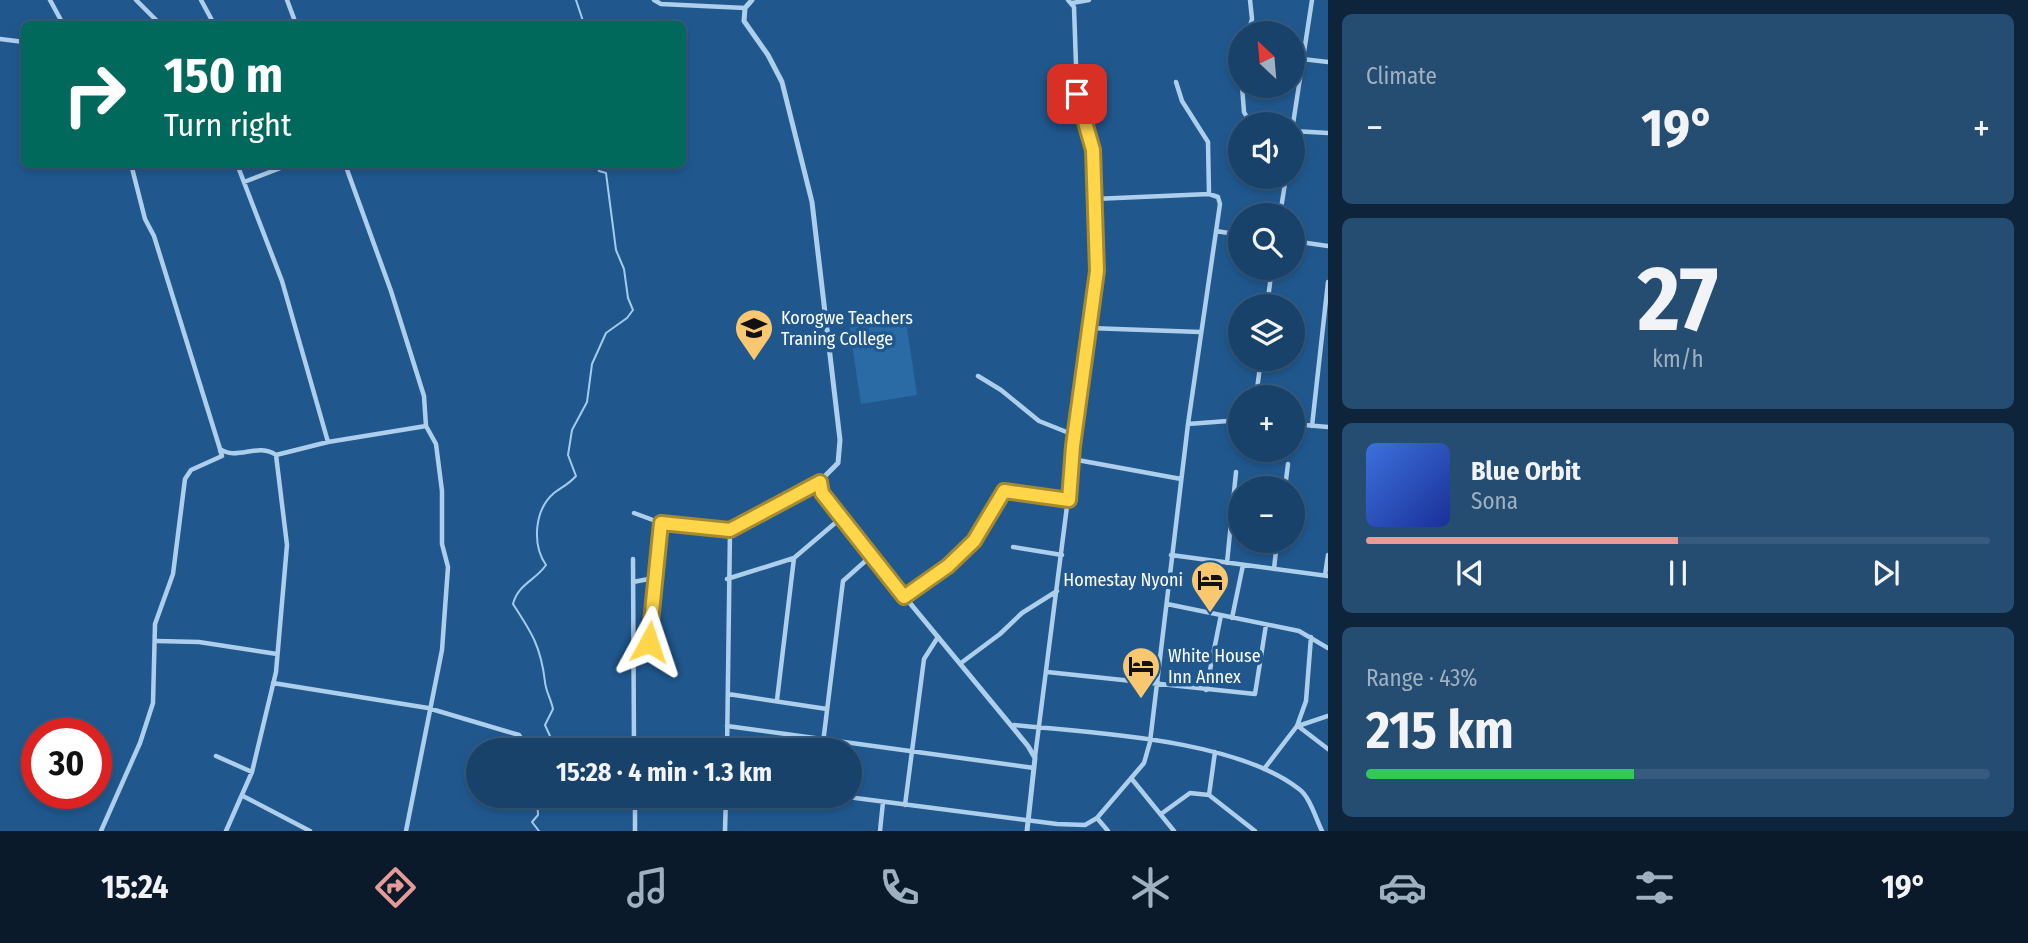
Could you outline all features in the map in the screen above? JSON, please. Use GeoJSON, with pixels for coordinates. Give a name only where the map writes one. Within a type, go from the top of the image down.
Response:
{"type":"FeatureCollection","features":[{"type":"Feature","properties":{"kind":"street"},"geometry":{"type":"LineString","coordinates":[[50,0],[61,21]]}},
{"type":"Feature","properties":{"kind":"street"},"geometry":{"type":"LineString","coordinates":[[136,0],[157,21]]}},
{"type":"Feature","properties":{"kind":"street"},"geometry":{"type":"LineString","coordinates":[[201,0],[212,21]]}},
{"type":"Feature","properties":{"kind":"street"},"geometry":{"type":"LineString","coordinates":[[287,0],[295,21]]}},
{"type":"Feature","properties":{"kind":"street"},"geometry":{"type":"LineString","coordinates":[[654,0],[661,4],[745,8]]}},
{"type":"Feature","properties":{"kind":"street"},"geometry":{"type":"LineString","coordinates":[[634,513],[661,523],[730,530],[820,482],[838,463],[840,440],[812,202],[782,82],[768,55],[744,21],[745,8],[752,0]]}},
{"type":"Feature","properties":{"kind":"street"},"geometry":{"type":"LineString","coordinates":[[1070,2],[1089,0]]}},
{"type":"Feature","properties":{"kind":"street"},"geometry":{"type":"LineString","coordinates":[[1250,0],[1251,21]]}},
{"type":"Feature","properties":{"kind":"street"},"geometry":{"type":"LineString","coordinates":[[1306,35],[1312,0]]}},
{"type":"Feature","properties":{"kind":"street"},"geometry":{"type":"LineString","coordinates":[[1027,831],[1069,500],[1074,435],[1097,271],[1093,150],[1077,94],[1074,6],[1070,2]]}},
{"type":"Feature","properties":{"kind":"street"},"geometry":{"type":"LineString","coordinates":[[0,39],[21,42]]}},
{"type":"Feature","properties":{"kind":"street"},"geometry":{"type":"LineString","coordinates":[[1306,59],[1328,62]]}},
{"type":"Feature","properties":{"kind":"street"},"geometry":{"type":"LineString","coordinates":[[1176,82],[1182,101],[1208,142],[1209,194]]}},
{"type":"Feature","properties":{"kind":"street"},"geometry":{"type":"LineString","coordinates":[[1305,132],[1328,133]]}},
{"type":"Feature","properties":{"kind":"street"},"geometry":{"type":"LineString","coordinates":[[101,831],[140,743],[153,703],[157,641],[155,624],[173,575],[185,479],[191,470],[222,456],[154,236],[145,219],[132,168]]}},
{"type":"Feature","properties":{"kind":"street"},"geometry":{"type":"LineString","coordinates":[[238,168],[282,281],[328,442]]}},
{"type":"Feature","properties":{"kind":"street"},"geometry":{"type":"LineString","coordinates":[[244,182],[281,168]]}},
{"type":"Feature","properties":{"kind":"street"},"geometry":{"type":"LineString","coordinates":[[346,168],[391,291],[424,396],[426,426],[436,444],[442,491],[442,544],[447,567],[442,650],[428,708],[406,831]]}},
{"type":"Feature","properties":{"kind":"street"},"geometry":{"type":"LineString","coordinates":[[862,799],[1085,828],[1097,818],[1144,763],[1150,742],[1188,424],[1220,204],[1218,197],[1209,194],[1094,199]]}},
{"type":"Feature","properties":{"kind":"street"},"geometry":{"type":"LineString","coordinates":[[1216,231],[1228,232]]}},
{"type":"Feature","properties":{"kind":"street"},"geometry":{"type":"LineString","coordinates":[[1305,243],[1328,246]]}},
{"type":"Feature","properties":{"kind":"street"},"geometry":{"type":"LineString","coordinates":[[1312,426],[1328,282]]}},
{"type":"Feature","properties":{"kind":"street"},"geometry":{"type":"LineString","coordinates":[[1089,328],[1200,332]]}},
{"type":"Feature","properties":{"kind":"street"},"geometry":{"type":"LineString","coordinates":[[978,376],[1001,390],[1039,421],[1074,435]]}},
{"type":"Feature","properties":{"kind":"street"},"geometry":{"type":"LineString","coordinates":[[1188,424],[1228,421]]}},
{"type":"Feature","properties":{"kind":"street"},"geometry":{"type":"LineString","coordinates":[[1305,425],[1328,427]]}},
{"type":"Feature","properties":{"kind":"street"},"geometry":{"type":"LineString","coordinates":[[220,449],[231,453],[261,449],[276,455],[328,442],[426,426]]}},
{"type":"Feature","properties":{"kind":"street"},"geometry":{"type":"LineString","coordinates":[[226,831],[252,772],[277,654],[287,545],[276,455]]}},
{"type":"Feature","properties":{"kind":"street"},"geometry":{"type":"LineString","coordinates":[[1072,459],[1181,479]]}},
{"type":"Feature","properties":{"kind":"street"},"geometry":{"type":"LineString","coordinates":[[1286,476],[1288,464]]}},
{"type":"Feature","properties":{"kind":"street"},"geometry":{"type":"LineString","coordinates":[[1227,563],[1236,472]]}},
{"type":"Feature","properties":{"kind":"street"},"geometry":{"type":"LineString","coordinates":[[820,482],[822,493],[870,556],[1014,725],[1035,758]]}},
{"type":"Feature","properties":{"kind":"street"},"geometry":{"type":"LineString","coordinates":[[904,597],[948,566],[974,541],[1004,491],[1069,500]]}},
{"type":"Feature","properties":{"kind":"street"},"geometry":{"type":"LineString","coordinates":[[727,579],[794,558],[841,518]]}},
{"type":"Feature","properties":{"kind":"street"},"geometry":{"type":"LineString","coordinates":[[647,659],[661,523]]}},
{"type":"Feature","properties":{"kind":"street"},"geometry":{"type":"LineString","coordinates":[[727,738],[727,579],[730,530]]}},
{"type":"Feature","properties":{"kind":"street"},"geometry":{"type":"LineString","coordinates":[[1013,547],[1062,555]]}},
{"type":"Feature","properties":{"kind":"street"},"geometry":{"type":"LineString","coordinates":[[1274,569],[1276,553]]}},
{"type":"Feature","properties":{"kind":"street"},"geometry":{"type":"LineString","coordinates":[[1171,555],[1327,576],[1328,555]]}},
{"type":"Feature","properties":{"kind":"street"},"geometry":{"type":"LineString","coordinates":[[824,737],[843,581],[870,556]]}},
{"type":"Feature","properties":{"kind":"street"},"geometry":{"type":"LineString","coordinates":[[777,700],[794,558]]}},
{"type":"Feature","properties":{"kind":"street"},"geometry":{"type":"LineString","coordinates":[[633,559],[634,738]]}},
{"type":"Feature","properties":{"kind":"street"},"geometry":{"type":"LineString","coordinates":[[1232,618],[1243,565]]}},
{"type":"Feature","properties":{"kind":"street"},"geometry":{"type":"LineString","coordinates":[[634,582],[654,578]]}},
{"type":"Feature","properties":{"kind":"street"},"geometry":{"type":"LineString","coordinates":[[961,663],[1000,634],[1022,613],[1057,591]]}},
{"type":"Feature","properties":{"kind":"street"},"geometry":{"type":"LineString","coordinates":[[1167,604],[1300,631],[1328,648]]}},
{"type":"Feature","properties":{"kind":"street"},"geometry":{"type":"LineString","coordinates":[[1206,690],[1221,615]]}},
{"type":"Feature","properties":{"kind":"street"},"geometry":{"type":"LineString","coordinates":[[1047,672],[1255,694],[1266,625]]}},
{"type":"Feature","properties":{"kind":"street"},"geometry":{"type":"LineString","coordinates":[[1264,769],[1297,726],[1306,701],[1311,636]]}},
{"type":"Feature","properties":{"kind":"street"},"geometry":{"type":"LineString","coordinates":[[905,805],[923,659],[938,637]]}},
{"type":"Feature","properties":{"kind":"street"},"geometry":{"type":"LineString","coordinates":[[157,641],[199,642],[277,654]]}},
{"type":"Feature","properties":{"kind":"street"},"geometry":{"type":"LineString","coordinates":[[273,683],[428,708],[519,735],[521,738]]}},
{"type":"Feature","properties":{"kind":"street"},"geometry":{"type":"LineString","coordinates":[[728,694],[827,709]]}},
{"type":"Feature","properties":{"kind":"street"},"geometry":{"type":"LineString","coordinates":[[1297,726],[1328,716]]}},
{"type":"Feature","properties":{"kind":"street"},"geometry":{"type":"LineString","coordinates":[[1014,725],[1233,755],[1301,790],[1322,831]]}},
{"type":"Feature","properties":{"kind":"street"},"geometry":{"type":"LineString","coordinates":[[727,726],[824,737],[1034,768]]}},
{"type":"Feature","properties":{"kind":"street"},"geometry":{"type":"LineString","coordinates":[[1297,726],[1328,749]]}},
{"type":"Feature","properties":{"kind":"street"},"geometry":{"type":"LineString","coordinates":[[1209,795],[1215,752]]}},
{"type":"Feature","properties":{"kind":"street"},"geometry":{"type":"LineString","coordinates":[[216,756],[252,772]]}},
{"type":"Feature","properties":{"kind":"street"},"geometry":{"type":"LineString","coordinates":[[1132,778],[1174,831]]}},
{"type":"Feature","properties":{"kind":"street"},"geometry":{"type":"LineString","coordinates":[[1161,814],[1190,793],[1209,795],[1255,831]]}},
{"type":"Feature","properties":{"kind":"street"},"geometry":{"type":"LineString","coordinates":[[243,796],[310,831]]}},
{"type":"Feature","properties":{"kind":"street"},"geometry":{"type":"LineString","coordinates":[[880,831],[883,802]]}},
{"type":"Feature","properties":{"kind":"street"},"geometry":{"type":"LineString","coordinates":[[635,808],[635,831]]}},
{"type":"Feature","properties":{"kind":"street"},"geometry":{"type":"LineString","coordinates":[[725,831],[726,808]]}},
{"type":"Feature","properties":{"kind":"street"},"geometry":{"type":"LineString","coordinates":[[1097,818],[1108,831]]}},
{"type":"Feature","properties":{"kind":"shaded area"},"geometry":{"type":"Polygon","coordinates":[[[905,315],[917,395],[861,404],[849,324],[905,315]]]}},
{"type":"Feature","properties":{"kind":"waterway"},"geometry":{"type":"LineString","coordinates":[[576,0],[583,21]]}},
{"type":"Feature","properties":{"kind":"waterway"},"geometry":{"type":"LineString","coordinates":[[550,738],[545,725],[553,709],[538,650],[513,604],[523,587],[546,565],[537,538],[542,509],[554,493],[576,476],[568,455],[572,430],[587,402],[592,364],[606,333],[627,318],[633,310],[628,298],[624,269],[616,250],[606,173],[598,168]]}},
{"type":"Feature","properties":{"kind":"waterway"},"geometry":{"type":"LineString","coordinates":[[538,808],[538,815],[532,822],[539,831]]}},
{"type":"Feature","properties":{"kind":"place","name":"Korogwe Teachers Traning College"},"geometry":{"type":"Point","coordinates":[754,362]}},
{"type":"Feature","properties":{"kind":"place","name":"Homestay Nyoni"},"geometry":{"type":"Point","coordinates":[1210,614]}},
{"type":"Feature","properties":{"kind":"place","name":"White House Inn Annex"},"geometry":{"type":"Point","coordinates":[1141,700]}},
{"type":"Feature","properties":{"kind":"route"},"geometry":{"type":"LineString","coordinates":[[649,642],[661,523],[730,530],[820,482],[822,493],[904,597],[948,566],[974,541],[1004,491],[1069,500],[1073,446],[1097,271],[1093,150],[1077,94]]}}]}
